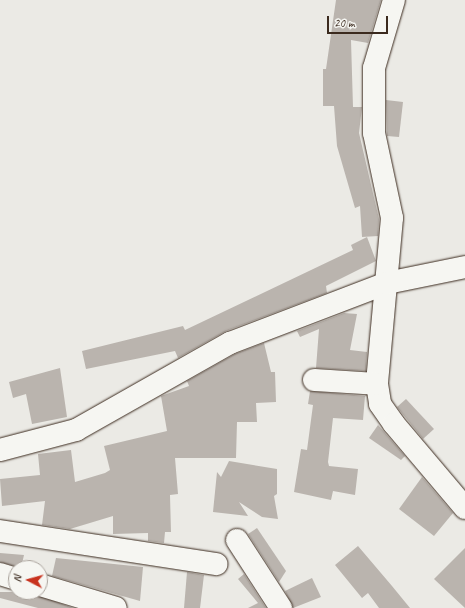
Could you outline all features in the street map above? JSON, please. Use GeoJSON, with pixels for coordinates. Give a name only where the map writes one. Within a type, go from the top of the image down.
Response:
{"type":"FeatureCollection","features":[{"type":"Feature","properties":{"kind":"street"},"geometry":{"type":"LineString","coordinates":[[394,0],[374,68],[374,133],[392,218],[377,384],[380,404],[394,424],[465,508]]}},
{"type":"Feature","properties":{"kind":"street"},"geometry":{"type":"LineString","coordinates":[[0,450],[76,430],[230,343],[387,283],[465,267]]}},
{"type":"Feature","properties":{"kind":"street"},"geometry":{"type":"LineString","coordinates":[[314,380],[377,384]]}},
{"type":"Feature","properties":{"kind":"street"},"geometry":{"type":"LineString","coordinates":[[0,532],[216,564]]}},
{"type":"Feature","properties":{"kind":"street"},"geometry":{"type":"LineString","coordinates":[[237,540],[281,608]]}},
{"type":"Feature","properties":{"kind":"street"},"geometry":{"type":"LineString","coordinates":[[48,587],[116,608]]}},
{"type":"Feature","properties":{"kind":"building"},"geometry":{"type":"Polygon","coordinates":[[[336,0],[381,0],[368,43],[351,40],[353,107],[362,107],[359,133],[379,219],[378,236],[362,237],[360,206],[355,208],[337,146],[334,106],[323,106],[323,69],[326,69],[336,0]]]}},
{"type":"Feature","properties":{"kind":"building"},"geometry":{"type":"Polygon","coordinates":[[[386,100],[403,102],[399,137],[387,136],[386,100]]]}},
{"type":"Feature","properties":{"kind":"building"},"geometry":{"type":"Polygon","coordinates":[[[367,237],[376,261],[326,286],[327,293],[226,331],[178,358],[175,351],[86,369],[82,351],[183,326],[185,330],[353,250],[351,245],[367,237]]]}},
{"type":"Feature","properties":{"kind":"building"},"geometry":{"type":"Polygon","coordinates":[[[344,313],[357,314],[350,350],[367,352],[366,371],[316,368],[319,329],[300,337],[297,331],[344,313]]]}},
{"type":"Feature","properties":{"kind":"building"},"geometry":{"type":"Polygon","coordinates":[[[264,343],[271,372],[275,372],[276,402],[256,403],[257,422],[237,422],[236,458],[175,458],[178,494],[170,495],[171,532],[165,532],[164,543],[148,541],[148,533],[113,534],[113,516],[70,529],[42,525],[45,501],[2,506],[0,479],[40,475],[38,454],[71,450],[75,482],[105,473],[110,470],[104,446],[167,431],[161,396],[189,386],[187,381],[235,354],[264,343]]]}},
{"type":"Feature","properties":{"kind":"building"},"geometry":{"type":"Polygon","coordinates":[[[60,368],[67,417],[32,424],[26,394],[13,398],[9,382],[60,368]]]}},
{"type":"Feature","properties":{"kind":"building"},"geometry":{"type":"Polygon","coordinates":[[[310,391],[365,396],[363,420],[333,418],[328,462],[329,466],[358,469],[355,495],[333,491],[331,500],[294,492],[301,449],[307,450],[313,405],[308,404],[310,391]]]}},
{"type":"Feature","properties":{"kind":"building"},"geometry":{"type":"Polygon","coordinates":[[[406,399],[434,429],[423,439],[397,407],[406,399]]]}},
{"type":"Feature","properties":{"kind":"building"},"geometry":{"type":"Polygon","coordinates":[[[378,425],[405,456],[401,460],[369,438],[378,425]]]}},
{"type":"Feature","properties":{"kind":"building"},"geometry":{"type":"Polygon","coordinates":[[[229,461],[277,469],[277,494],[274,496],[278,519],[262,517],[239,502],[248,516],[213,512],[217,472],[221,477],[229,461]]]}},
{"type":"Feature","properties":{"kind":"building"},"geometry":{"type":"Polygon","coordinates":[[[422,477],[453,513],[434,536],[399,509],[422,477]]]}},
{"type":"Feature","properties":{"kind":"building"},"geometry":{"type":"Polygon","coordinates":[[[257,528],[286,571],[279,582],[248,534],[257,528]]]}},
{"type":"Feature","properties":{"kind":"building"},"geometry":{"type":"Polygon","coordinates":[[[358,546],[410,608],[379,608],[368,593],[362,598],[335,565],[358,546]]]}},
{"type":"Feature","properties":{"kind":"building"},"geometry":{"type":"Polygon","coordinates":[[[465,548],[465,608],[434,579],[465,548]]]}},
{"type":"Feature","properties":{"kind":"building"},"geometry":{"type":"Polygon","coordinates":[[[0,553],[24,555],[23,560],[8,560],[8,564],[0,562],[0,553]]]}},
{"type":"Feature","properties":{"kind":"building"},"geometry":{"type":"Polygon","coordinates":[[[56,558],[143,567],[140,601],[52,576],[56,558]]]}},
{"type":"Feature","properties":{"kind":"building"},"geometry":{"type":"Polygon","coordinates":[[[187,572],[204,575],[200,608],[184,608],[187,572]]]}},
{"type":"Feature","properties":{"kind":"building"},"geometry":{"type":"Polygon","coordinates":[[[244,574],[266,608],[248,608],[258,603],[238,579],[244,574]]]}},
{"type":"Feature","properties":{"kind":"building"},"geometry":{"type":"Polygon","coordinates":[[[312,578],[321,597],[293,608],[285,591],[312,578]]]}},
{"type":"Feature","properties":{"kind":"building"},"geometry":{"type":"Polygon","coordinates":[[[0,592],[8,592],[8,600],[48,600],[48,599],[73,608],[38,608],[0,598],[0,592]]]}}]}
